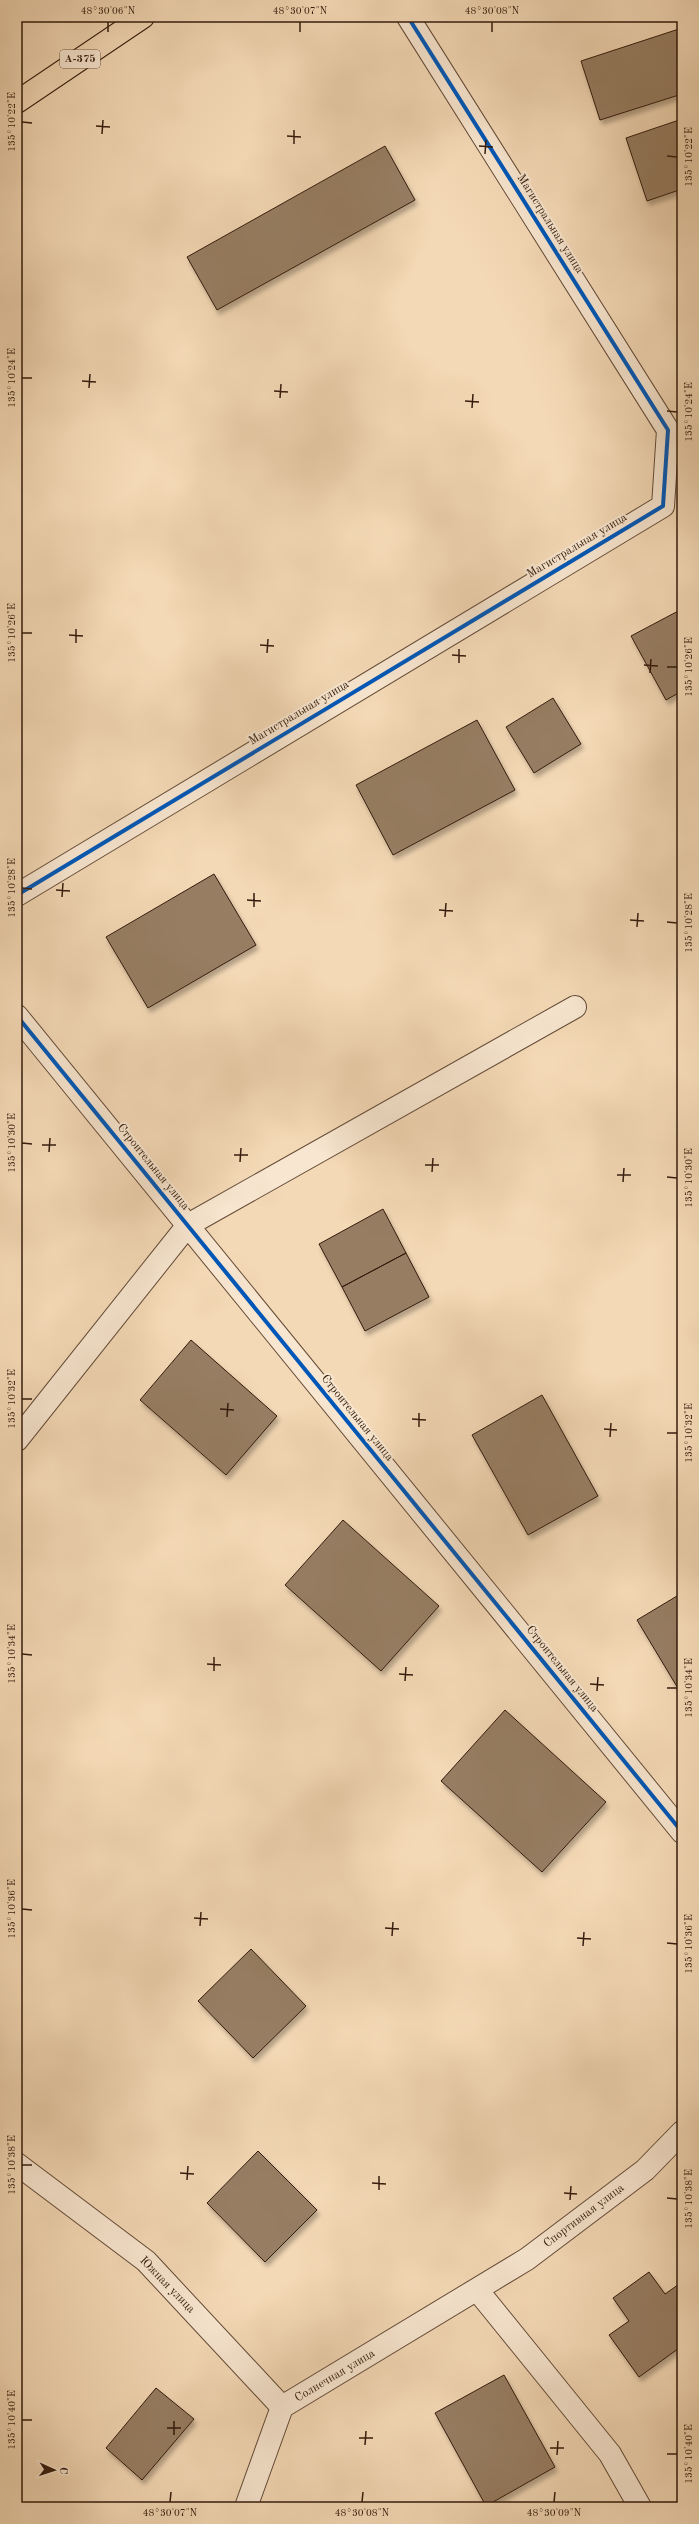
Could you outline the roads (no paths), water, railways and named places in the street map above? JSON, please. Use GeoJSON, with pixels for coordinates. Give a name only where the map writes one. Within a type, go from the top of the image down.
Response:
{"type":"FeatureCollection","features":[{"type":"Feature","properties":{"kind":"highway","name":"А-375"},"geometry":{"type":"LineString","coordinates":[[17,102],[143,17]]}},
{"type":"Feature","properties":{"kind":"street","name":"Магистральная улица"},"geometry":{"type":"LineString","coordinates":[[17,895],[663,506],[668,430],[408,17]]}},
{"type":"Feature","properties":{"kind":"street"},"geometry":{"type":"LineString","coordinates":[[663,506],[682,492]]}},
{"type":"Feature","properties":{"kind":"street"},"geometry":{"type":"LineString","coordinates":[[17,1440],[188,1225],[575,1007]]}},
{"type":"Feature","properties":{"kind":"street","name":"Строительная улица"},"geometry":{"type":"LineString","coordinates":[[17,1016],[682,1832]]}},
{"type":"Feature","properties":{"kind":"street","name":"Спортивная улица"},"geometry":{"type":"LineString","coordinates":[[478,2291],[527,2260],[645,2170],[682,2132]]}},
{"type":"Feature","properties":{"kind":"street","name":"Южная улица"},"geometry":{"type":"LineString","coordinates":[[17,2164],[146,2261],[282,2408]]}},
{"type":"Feature","properties":{"kind":"street"},"geometry":{"type":"LineString","coordinates":[[478,2291],[610,2454],[640,2507]]}},
{"type":"Feature","properties":{"kind":"street","name":"Солнечная улица"},"geometry":{"type":"LineString","coordinates":[[246,2507],[282,2408],[478,2291]]}}]}
